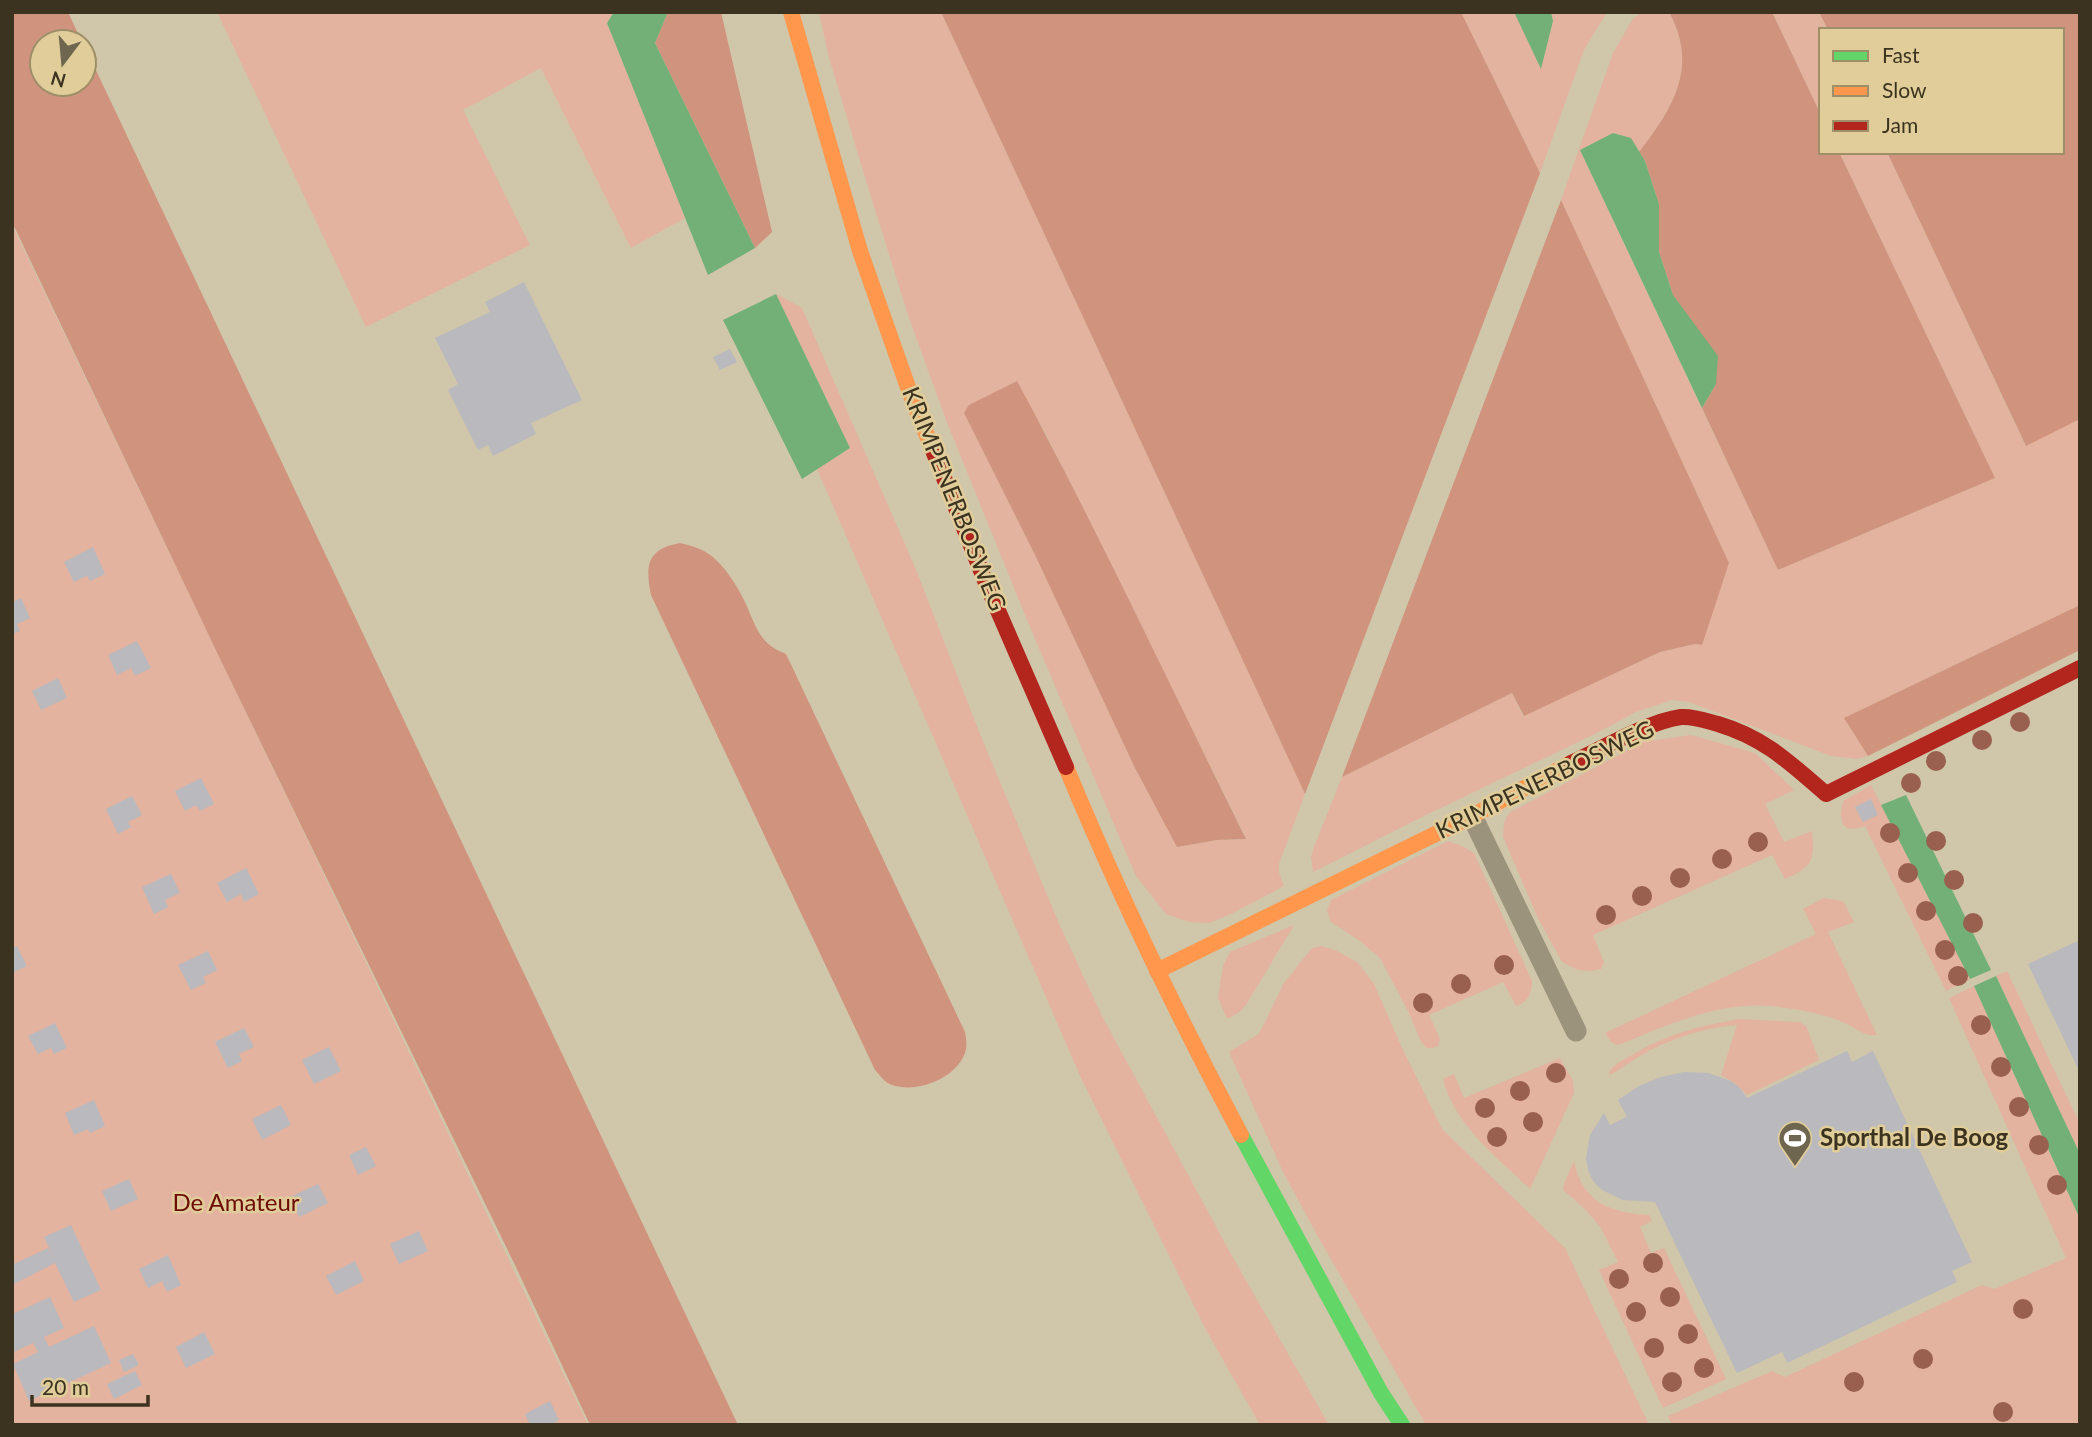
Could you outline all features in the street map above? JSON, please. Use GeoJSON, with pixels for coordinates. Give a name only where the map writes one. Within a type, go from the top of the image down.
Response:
{"type":"FeatureCollection","features":[{"type":"Feature","properties":{"kind":"main road","name":"KRIMPENERBOSWEG"},"geometry":{"type":"LineString","coordinates":[[791,12],[860,251],[910,393],[986,583],[1104,859],[1196,1051],[1284,1217],[1381,1393],[1402,1425]]}},
{"type":"Feature","properties":{"kind":"main road","name":"KRIMPENERBOSWEG"},"geometry":{"type":"LineString","coordinates":[[1157,971],[1472,816],[1562,767],[1656,724],[1684,717],[1742,731],[1774,749],[1826,793],[2080,668]]}},
{"type":"Feature","properties":{"kind":"lane"},"geometry":{"type":"LineString","coordinates":[[1472,816],[1576,1031]]}},
{"type":"Feature","properties":{"kind":"green space"},"geometry":{"type":"Polygon","coordinates":[[[217,12],[614,12],[607,23],[685,218],[631,248],[541,68],[463,110],[530,245],[366,327],[217,12]]]}},
{"type":"Feature","properties":{"kind":"green space"},"geometry":{"type":"Polygon","coordinates":[[[819,12],[941,12],[1305,794],[1279,864],[1284,886],[1233,913],[1209,923],[1189,922],[1166,914],[1136,876],[1027,620],[946,420],[908,315],[828,54],[819,12]],[[1016,381],[964,413],[1035,555],[1135,768],[1177,847],[1246,838],[1048,438],[1016,381]]]}},
{"type":"Feature","properties":{"kind":"green space"},"geometry":{"type":"Polygon","coordinates":[[[1461,12],[1514,12],[1541,68],[1553,21],[1551,12],[1607,12],[1584,50],[1540,173],[1461,12]]]}},
{"type":"Feature","properties":{"kind":"green space"},"geometry":{"type":"Polygon","coordinates":[[[1642,12],[1669,12],[1678,32],[1682,51],[1678,86],[1662,119],[1639,152],[1631,138],[1613,133],[1580,150],[1778,570],[1995,478],[1840,154],[1888,154],[2025,445],[2080,419],[2080,605],[1844,718],[1868,756],[1857,759],[1831,756],[1689,702],[1672,700],[1636,712],[1313,872],[1311,857],[1314,847],[1342,777],[1512,693],[1523,716],[1660,652],[1701,645],[1729,563],[1561,200],[1613,53],[1632,20],[1642,12]]]}},
{"type":"Feature","properties":{"kind":"green space"},"geometry":{"type":"Polygon","coordinates":[[[1772,12],[1819,12],[1827,28],[1819,28],[1819,111],[1772,12]]]}},
{"type":"Feature","properties":{"kind":"green space","name":"De Amateur"},"geometry":{"type":"Polygon","coordinates":[[[12,225],[588,1425],[12,1425],[12,225]]]}},
{"type":"Feature","properties":{"kind":"green space"},"geometry":{"type":"Polygon","coordinates":[[[776,294],[802,308],[915,567],[980,734],[1060,926],[1102,1016],[1232,1256],[1329,1425],[1260,1425],[1206,1330],[1081,1078],[817,469],[850,448],[776,294]]]}},
{"type":"Feature","properties":{"kind":"green space"},"geometry":{"type":"Polygon","coordinates":[[[1691,735],[1755,753],[1794,790],[1765,804],[1784,842],[1812,831],[1813,849],[1810,862],[1801,871],[1785,879],[1772,855],[1593,935],[1604,962],[1601,969],[1578,970],[1562,962],[1537,916],[1503,837],[1504,823],[1509,813],[1643,742],[1691,735]]]}},
{"type":"Feature","properties":{"kind":"green space"},"geometry":{"type":"Polygon","coordinates":[[[1871,785],[1970,979],[1946,991],[1865,826],[1851,829],[1842,821],[1843,801],[1871,785]]]}},
{"type":"Feature","properties":{"kind":"green space"},"geometry":{"type":"Polygon","coordinates":[[[1448,841],[1474,853],[1532,986],[1526,1000],[1516,1006],[1503,982],[1429,1015],[1440,1039],[1438,1046],[1427,1048],[1421,1042],[1380,958],[1331,922],[1327,911],[1331,900],[1448,841]]]}},
{"type":"Feature","properties":{"kind":"green space"},"geometry":{"type":"Polygon","coordinates":[[[1824,898],[1843,901],[1854,922],[1828,932],[1877,1035],[1865,1034],[1819,1014],[1768,1006],[1738,1007],[1694,1016],[1617,1045],[1611,1042],[1605,1033],[1816,934],[1803,909],[1824,898]]]}},
{"type":"Feature","properties":{"kind":"green space"},"geometry":{"type":"Polygon","coordinates":[[[1294,925],[1246,1005],[1227,1019],[1218,998],[1223,966],[1230,952],[1294,925]]]}},
{"type":"Feature","properties":{"kind":"green space"},"geometry":{"type":"Polygon","coordinates":[[[1322,946],[1357,962],[1374,984],[1442,1129],[1565,1248],[1649,1425],[1426,1425],[1283,1172],[1229,1052],[1259,1034],[1284,983],[1312,948],[1322,946]]]}},
{"type":"Feature","properties":{"kind":"green space"},"geometry":{"type":"Polygon","coordinates":[[[2007,971],[2080,1124],[2080,1154],[1996,976],[2007,971]]]}},
{"type":"Feature","properties":{"kind":"green space"},"geometry":{"type":"Polygon","coordinates":[[[1974,986],[2080,1219],[2080,1425],[1672,1425],[1668,1416],[1772,1371],[1785,1377],[1982,1285],[1995,1289],[2066,1258],[1949,998],[1974,986]]]}},
{"type":"Feature","properties":{"kind":"green space"},"geometry":{"type":"Polygon","coordinates":[[[1739,1019],[1799,1022],[1806,1026],[1819,1060],[1747,1095],[1721,1075],[1737,1025],[1673,1040],[1638,1057],[1610,1075],[1609,1072],[1617,1064],[1661,1040],[1739,1019]]]}},
{"type":"Feature","properties":{"kind":"green space"},"geometry":{"type":"Polygon","coordinates":[[[1560,1058],[1573,1081],[1574,1093],[1530,1189],[1491,1153],[1467,1126],[1449,1096],[1443,1079],[1454,1074],[1464,1098],[1560,1058]]]}},
{"type":"Feature","properties":{"kind":"green space"},"geometry":{"type":"Polygon","coordinates":[[[1574,1161],[1584,1186],[1600,1203],[1622,1211],[1649,1215],[1652,1221],[1640,1227],[1651,1253],[1664,1248],[1726,1379],[1663,1408],[1599,1270],[1618,1262],[1601,1228],[1585,1209],[1563,1190],[1574,1161]]]}},
{"type":"Feature","properties":{"kind":"shaded area"},"geometry":{"type":"Polygon","coordinates":[[[12,12],[68,12],[75,28],[28,28],[28,98],[98,98],[98,75],[738,1425],[590,1425],[12,222],[12,12]]]}},
{"type":"Feature","properties":{"kind":"shaded area"},"geometry":{"type":"Polygon","coordinates":[[[614,12],[668,12],[655,43],[755,248],[708,275],[607,23],[614,12]]]}},
{"type":"Feature","properties":{"kind":"shaded area"},"geometry":{"type":"Polygon","coordinates":[[[668,12],[721,12],[772,232],[755,248],[655,43],[668,12]]]}},
{"type":"Feature","properties":{"kind":"shaded area"},"geometry":{"type":"Polygon","coordinates":[[[941,12],[1461,12],[1540,173],[1305,794],[941,12]]]}},
{"type":"Feature","properties":{"kind":"shaded area"},"geometry":{"type":"Polygon","coordinates":[[[1514,12],[1551,12],[1553,21],[1541,69],[1514,12]]]}},
{"type":"Feature","properties":{"kind":"shaded area"},"geometry":{"type":"Polygon","coordinates":[[[1669,12],[1772,12],[1819,111],[1819,154],[1840,154],[1995,478],[1778,570],[1702,408],[1716,384],[1692,322],[1673,295],[1659,252],[1659,204],[1645,161],[1639,152],[1662,119],[1678,86],[1682,51],[1678,32],[1669,12]]]}},
{"type":"Feature","properties":{"kind":"shaded area"},"geometry":{"type":"Polygon","coordinates":[[[1819,12],[2080,12],[2080,419],[2026,446],[1888,154],[2064,154],[2064,28],[1827,28],[1819,12]]]}},
{"type":"Feature","properties":{"kind":"shaded area"},"geometry":{"type":"Polygon","coordinates":[[[1613,133],[1631,138],[1645,161],[1659,204],[1659,252],[1673,295],[1718,356],[1716,384],[1702,408],[1580,150],[1613,133]]]}},
{"type":"Feature","properties":{"kind":"shaded area"},"geometry":{"type":"Polygon","coordinates":[[[1561,200],[1729,563],[1702,645],[1695,644],[1660,652],[1524,716],[1512,693],[1342,777],[1561,200]]]}},
{"type":"Feature","properties":{"kind":"shaded area"},"geometry":{"type":"Polygon","coordinates":[[[776,294],[850,448],[802,479],[723,320],[776,294]]]}},
{"type":"Feature","properties":{"kind":"shaded area"},"geometry":{"type":"Polygon","coordinates":[[[1017,381],[1105,551],[1246,839],[1217,840],[1177,847],[1135,768],[1035,555],[964,413],[969,405],[1017,381]]]}},
{"type":"Feature","properties":{"kind":"shaded area"},"geometry":{"type":"Polygon","coordinates":[[[680,543],[703,551],[719,563],[738,589],[764,639],[769,645],[786,654],[965,1032],[966,1047],[962,1059],[956,1068],[936,1081],[902,1087],[887,1083],[875,1070],[651,595],[648,575],[651,560],[661,549],[680,543]]]}},
{"type":"Feature","properties":{"kind":"shaded area"},"geometry":{"type":"Polygon","coordinates":[[[2080,605],[2080,650],[1868,756],[1844,718],[2080,605]]]}},
{"type":"Feature","properties":{"kind":"shaded area"},"geometry":{"type":"Polygon","coordinates":[[[1906,795],[1991,970],[1970,979],[1881,805],[1906,795]]]}},
{"type":"Feature","properties":{"kind":"shaded area"},"geometry":{"type":"Polygon","coordinates":[[[1996,976],[2080,1154],[2080,1219],[1974,986],[1996,976]]]}},
{"type":"Feature","properties":{"kind":"building"},"geometry":{"type":"Polygon","coordinates":[[[524,282],[582,400],[531,423],[536,434],[493,456],[488,445],[478,450],[448,390],[458,384],[435,338],[490,312],[485,302],[524,282]]]}},
{"type":"Feature","properties":{"kind":"building"},"geometry":{"type":"Polygon","coordinates":[[[730,349],[737,362],[720,370],[713,357],[730,349]]]}},
{"type":"Feature","properties":{"kind":"building"},"geometry":{"type":"Polygon","coordinates":[[[93,547],[105,574],[90,581],[87,576],[74,582],[64,562],[93,547]]]}},
{"type":"Feature","properties":{"kind":"building"},"geometry":{"type":"Polygon","coordinates":[[[21,598],[30,618],[17,624],[20,631],[12,634],[12,602],[21,598]]]}},
{"type":"Feature","properties":{"kind":"building"},"geometry":{"type":"Polygon","coordinates":[[[137,641],[151,668],[135,676],[131,668],[117,675],[108,655],[137,641]]]}},
{"type":"Feature","properties":{"kind":"building"},"geometry":{"type":"Polygon","coordinates":[[[58,678],[67,698],[41,710],[32,691],[58,678]]]}},
{"type":"Feature","properties":{"kind":"building"},"geometry":{"type":"Polygon","coordinates":[[[201,778],[214,804],[200,811],[196,805],[185,811],[175,791],[201,778]]]}},
{"type":"Feature","properties":{"kind":"building"},"geometry":{"type":"Polygon","coordinates":[[[132,796],[142,815],[128,822],[131,827],[118,834],[106,809],[132,796]]]}},
{"type":"Feature","properties":{"kind":"building"},"geometry":{"type":"Polygon","coordinates":[[[1871,799],[1878,815],[1863,822],[1855,807],[1871,799]]]}},
{"type":"Feature","properties":{"kind":"building"},"geometry":{"type":"Polygon","coordinates":[[[246,868],[259,894],[244,902],[241,894],[227,902],[217,883],[246,868]]]}},
{"type":"Feature","properties":{"kind":"building"},"geometry":{"type":"Polygon","coordinates":[[[171,874],[180,893],[165,900],[168,907],[154,914],[142,887],[171,874]]]}},
{"type":"Feature","properties":{"kind":"building"},"geometry":{"type":"Polygon","coordinates":[[[2080,940],[2080,1073],[2028,964],[2080,940]]]}},
{"type":"Feature","properties":{"kind":"building"},"geometry":{"type":"Polygon","coordinates":[[[17,946],[27,966],[12,973],[12,948],[17,946]]]}},
{"type":"Feature","properties":{"kind":"building"},"geometry":{"type":"Polygon","coordinates":[[[208,951],[217,970],[203,977],[206,983],[191,990],[178,965],[208,951]]]}},
{"type":"Feature","properties":{"kind":"building"},"geometry":{"type":"Polygon","coordinates":[[[55,1023],[67,1048],[54,1054],[51,1048],[38,1054],[28,1036],[55,1023]]]}},
{"type":"Feature","properties":{"kind":"building"},"geometry":{"type":"Polygon","coordinates":[[[244,1028],[254,1047],[239,1054],[242,1061],[228,1068],[215,1042],[244,1028]]]}},
{"type":"Feature","properties":{"kind":"building"},"geometry":{"type":"Polygon","coordinates":[[[329,1047],[341,1071],[314,1084],[302,1060],[329,1047]]]}},
{"type":"Feature","properties":{"kind":"building"},"geometry":{"type":"Polygon","coordinates":[[[1847,1051],[1852,1062],[1873,1051],[1972,1262],[1952,1271],[1957,1282],[1787,1363],[1782,1352],[1737,1373],[1655,1202],[1623,1200],[1602,1190],[1593,1181],[1586,1159],[1590,1135],[1604,1113],[1610,1125],[1627,1117],[1618,1100],[1639,1086],[1661,1077],[1684,1072],[1708,1073],[1731,1081],[1747,1098],[1847,1051]]]}},
{"type":"Feature","properties":{"kind":"building"},"geometry":{"type":"Polygon","coordinates":[[[94,1100],[105,1126],[90,1133],[88,1129],[74,1135],[65,1113],[94,1100]]]}},
{"type":"Feature","properties":{"kind":"building"},"geometry":{"type":"Polygon","coordinates":[[[281,1105],[291,1125],[262,1140],[252,1119],[281,1105]]]}},
{"type":"Feature","properties":{"kind":"building"},"geometry":{"type":"Polygon","coordinates":[[[366,1147],[376,1166],[358,1175],[349,1155],[366,1147]]]}},
{"type":"Feature","properties":{"kind":"building"},"geometry":{"type":"Polygon","coordinates":[[[129,1179],[138,1199],[111,1211],[102,1191],[129,1179]]]}},
{"type":"Feature","properties":{"kind":"building"},"geometry":{"type":"Polygon","coordinates":[[[318,1184],[328,1203],[299,1217],[290,1197],[318,1184]]]}},
{"type":"Feature","properties":{"kind":"building"},"geometry":{"type":"Polygon","coordinates":[[[71,1225],[101,1290],[74,1302],[55,1263],[14,1284],[12,1265],[48,1248],[54,1259],[44,1237],[71,1225]]]}},
{"type":"Feature","properties":{"kind":"building"},"geometry":{"type":"Polygon","coordinates":[[[419,1231],[428,1251],[399,1264],[390,1244],[419,1231]]]}},
{"type":"Feature","properties":{"kind":"building"},"geometry":{"type":"Polygon","coordinates":[[[168,1255],[181,1285],[167,1292],[162,1281],[148,1288],[139,1269],[168,1255]]]}},
{"type":"Feature","properties":{"kind":"building"},"geometry":{"type":"Polygon","coordinates":[[[355,1261],[364,1281],[336,1295],[326,1276],[355,1261]]]}},
{"type":"Feature","properties":{"kind":"building"},"geometry":{"type":"Polygon","coordinates":[[[50,1297],[64,1328],[44,1337],[49,1347],[94,1326],[111,1363],[29,1401],[13,1364],[38,1352],[33,1343],[12,1353],[12,1314],[50,1297]]]}},
{"type":"Feature","properties":{"kind":"building"},"geometry":{"type":"Polygon","coordinates":[[[204,1332],[215,1354],[186,1368],[176,1347],[204,1332]]]}},
{"type":"Feature","properties":{"kind":"building"},"geometry":{"type":"Polygon","coordinates":[[[133,1354],[139,1365],[124,1372],[119,1360],[133,1354]]]}},
{"type":"Feature","properties":{"kind":"building"},"geometry":{"type":"Polygon","coordinates":[[[135,1371],[142,1385],[114,1399],[107,1384],[135,1371]]]}},
{"type":"Feature","properties":{"kind":"building"},"geometry":{"type":"Polygon","coordinates":[[[550,1401],[559,1420],[551,1425],[530,1425],[525,1414],[550,1401]]]}},
{"type":"Feature","properties":{"kind":"traffic: fast"},"geometry":{"type":"LineString","coordinates":[[1241,1135],[1381,1393],[1402,1425]]}},
{"type":"Feature","properties":{"kind":"traffic: slow"},"geometry":{"type":"LineString","coordinates":[[791,12],[860,251],[932,448]]}},
{"type":"Feature","properties":{"kind":"traffic: slow"},"geometry":{"type":"LineString","coordinates":[[1157,971],[1472,816],[1571,763]]}},
{"type":"Feature","properties":{"kind":"traffic: slow"},"geometry":{"type":"LineString","coordinates":[[1066,767],[1149,953],[1241,1135]]}},
{"type":"Feature","properties":{"kind":"traffic: jam"},"geometry":{"type":"LineString","coordinates":[[932,448],[986,583],[1066,767]]}},
{"type":"Feature","properties":{"kind":"traffic: jam"},"geometry":{"type":"LineString","coordinates":[[1571,763],[1655,724],[1690,717],[1750,736],[1788,762],[1826,794],[2080,668]]}},
{"type":"Feature","properties":{"kind":"place","name":"Sporthal De Boog"},"geometry":{"type":"Point","coordinates":[1795,1168]}}]}
